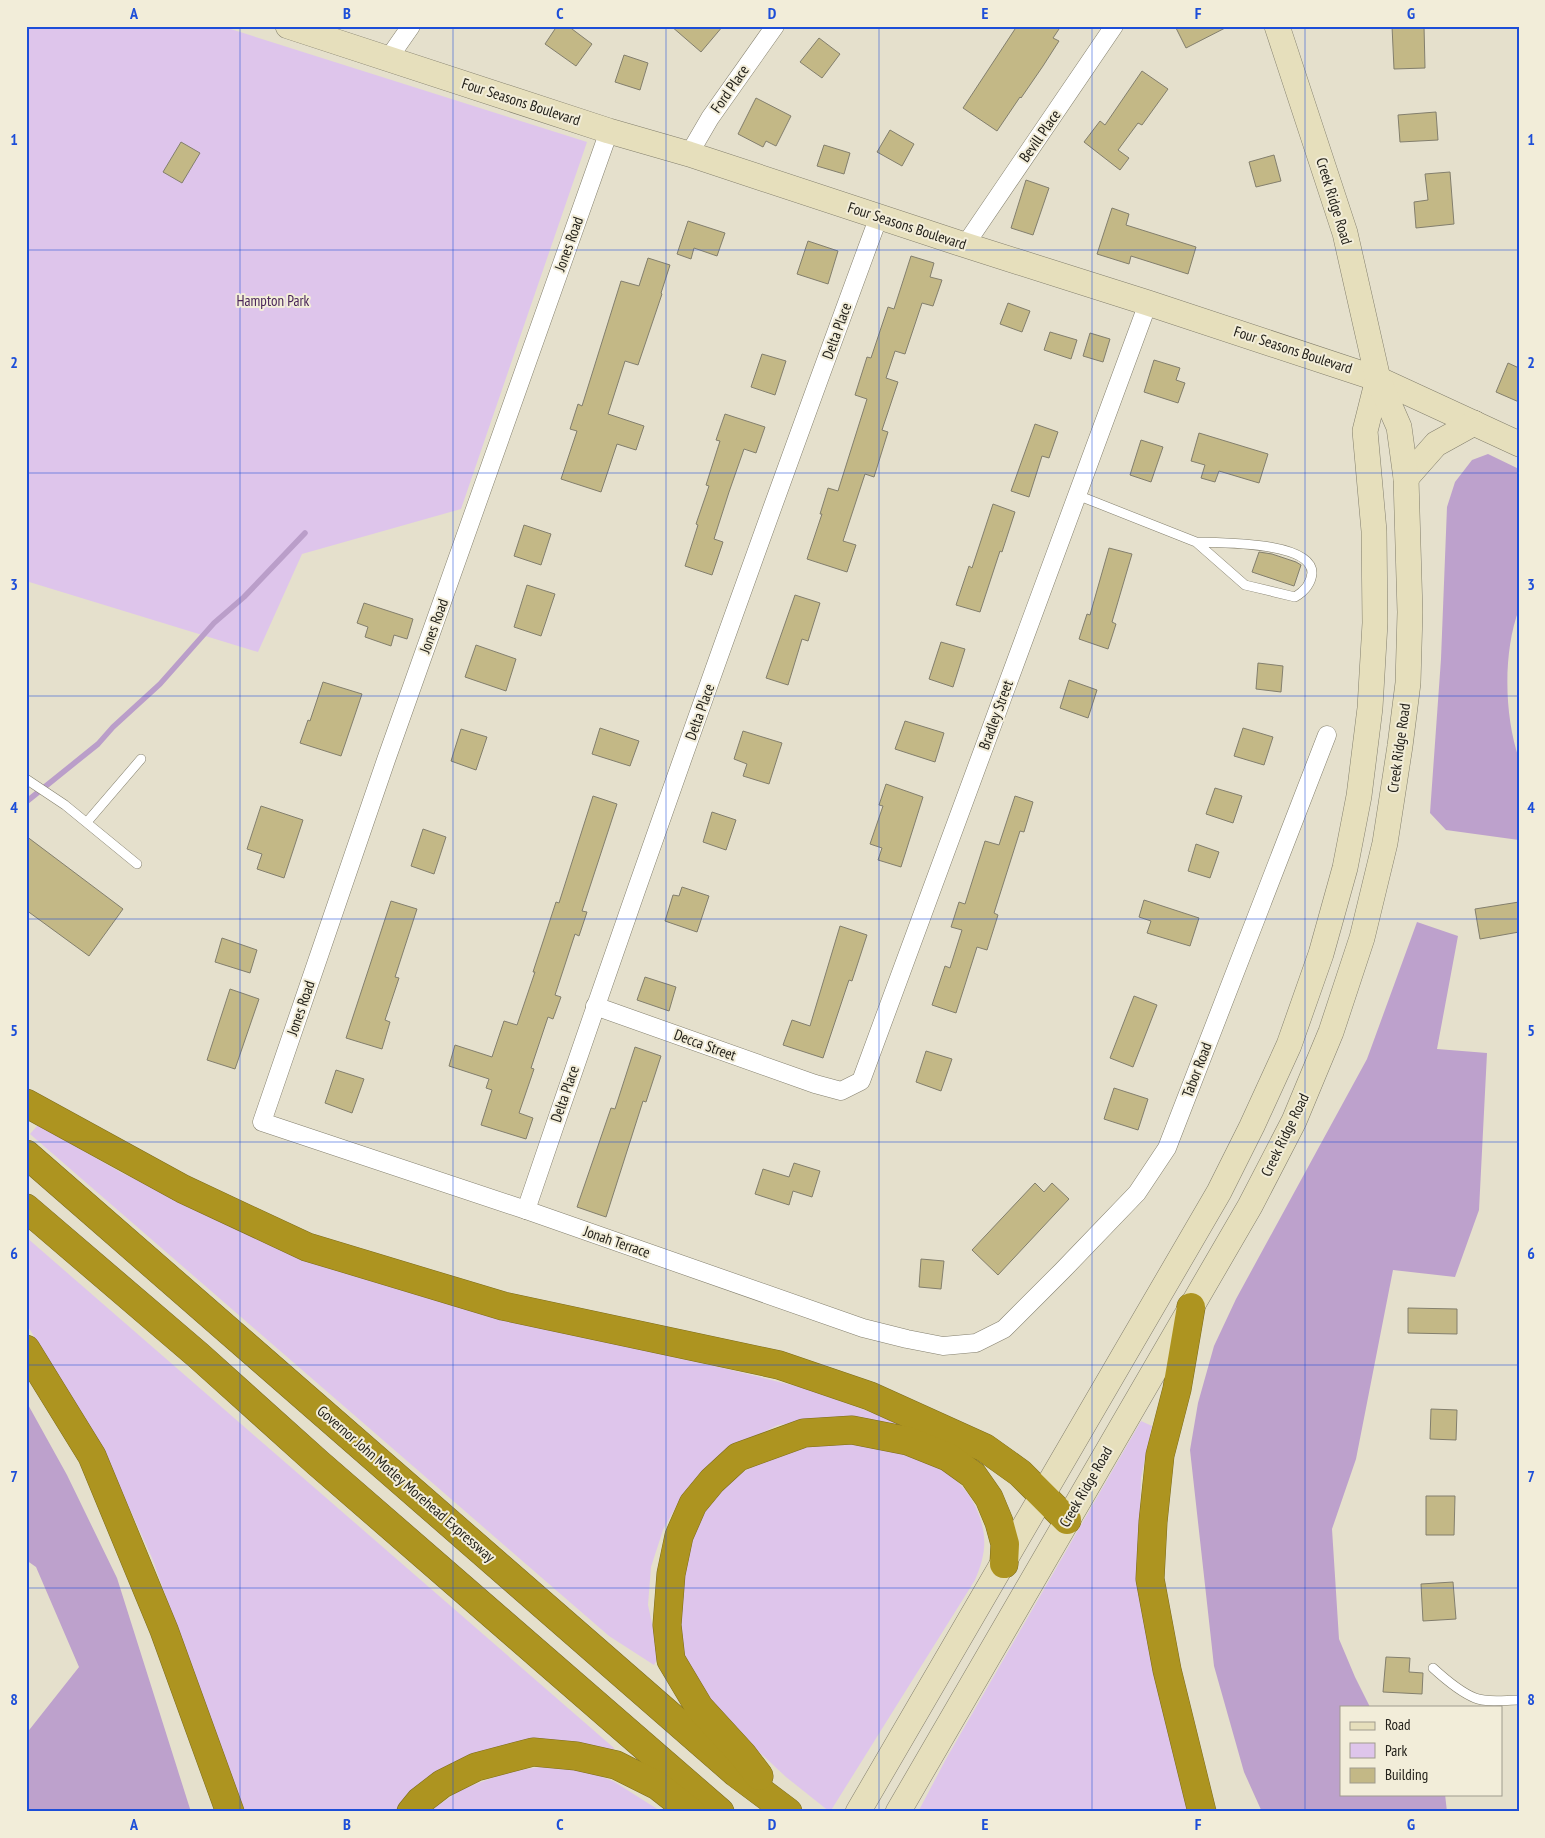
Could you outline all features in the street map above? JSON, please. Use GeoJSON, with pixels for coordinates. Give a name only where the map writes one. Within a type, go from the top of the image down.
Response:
{"type":"FeatureCollection","features":[{"type":"Feature","properties":{"kind":"highway"},"geometry":{"type":"LineString","coordinates":[[26,1103],[183,1189],[307,1246],[503,1306],[779,1365],[870,1396],[985,1448],[1020,1473],[1067,1520]]}},
{"type":"Feature","properties":{"kind":"highway","name":"Governor John Motley Morehead Expressway"},"geometry":{"type":"LineString","coordinates":[[26,1154],[729,1766],[785,1809]]}},
{"type":"Feature","properties":{"kind":"highway"},"geometry":{"type":"LineString","coordinates":[[26,1208],[199,1356],[318,1463],[720,1812]]}},
{"type":"Feature","properties":{"kind":"highway"},"geometry":{"type":"LineString","coordinates":[[1191,1306],[1177,1389],[1160,1455],[1153,1522],[1150,1579],[1167,1670],[1202,1812]]}},
{"type":"Feature","properties":{"kind":"highway"},"geometry":{"type":"LineString","coordinates":[[26,1349],[92,1456],[164,1630],[230,1812]]}},
{"type":"Feature","properties":{"kind":"highway"},"geometry":{"type":"LineString","coordinates":[[785,1809],[743,1755],[699,1707],[671,1660],[667,1625],[671,1574],[679,1536],[693,1504],[712,1481],[738,1457],[804,1433],[852,1430],[908,1441],[948,1457],[973,1475],[989,1498],[999,1522],[1005,1544],[1004,1564]]}},
{"type":"Feature","properties":{"kind":"highway"},"geometry":{"type":"LineString","coordinates":[[412,1812],[420,1801],[442,1784],[476,1768],[533,1752],[576,1756],[616,1766],[658,1786],[691,1812]]}},
{"type":"Feature","properties":{"kind":"main road","name":"Four Seasons Boulevard"},"geometry":{"type":"LineString","coordinates":[[288,26],[609,131],[689,154],[965,245],[1148,302],[1378,379],[1519,444]]}},
{"type":"Feature","properties":{"kind":"main road","name":"Creek Ridge Road"},"geometry":{"type":"LineString","coordinates":[[898,1810],[1250,1206],[1294,1120],[1330,1032],[1362,938],[1385,843],[1408,684],[1410,612],[1406,478],[1399,427],[1378,379],[1345,233],[1277,26]]}},
{"type":"Feature","properties":{"kind":"main road","name":"Creek Ridge Road"},"geometry":{"type":"LineString","coordinates":[[858,1812],[1219,1192],[1289,1045],[1321,954],[1345,868],[1358,796],[1370,708],[1375,623],[1374,532],[1365,430],[1378,379]]}},
{"type":"Feature","properties":{"kind":"main road"},"geometry":{"type":"LineString","coordinates":[[1406,478],[1436,444],[1474,423]]}},
{"type":"Feature","properties":{"kind":"street"},"geometry":{"type":"LineString","coordinates":[[388,59],[412,26]]}},
{"type":"Feature","properties":{"kind":"street","name":"Ford Place"},"geometry":{"type":"LineString","coordinates":[[689,154],[710,118],[775,26]]}},
{"type":"Feature","properties":{"kind":"street","name":"Bevill Place"},"geometry":{"type":"LineString","coordinates":[[965,245],[1114,26]]}},
{"type":"Feature","properties":{"kind":"street","name":"Jones Road"},"geometry":{"type":"LineString","coordinates":[[262,1122],[383,769],[609,131]]}},
{"type":"Feature","properties":{"kind":"street","name":"Delta Place"},"geometry":{"type":"LineString","coordinates":[[526,1210],[595,1006],[802,424],[879,216]]}},
{"type":"Feature","properties":{"kind":"street","name":"Bradley Street"},"geometry":{"type":"LineString","coordinates":[[815,1084],[841,1091],[861,1081],[1148,302]]}},
{"type":"Feature","properties":{"kind":"street","name":"Tabor Road"},"geometry":{"type":"LineString","coordinates":[[976,1343],[1004,1329],[1069,1264],[1137,1193],[1167,1148],[1327,735]]}},
{"type":"Feature","properties":{"kind":"street","name":"Decca Street"},"geometry":{"type":"LineString","coordinates":[[595,1006],[815,1084]]}},
{"type":"Feature","properties":{"kind":"street","name":"Jonah Terrace"},"geometry":{"type":"LineString","coordinates":[[262,1122],[526,1210],[863,1328],[943,1346],[976,1343]]}},
{"type":"Feature","properties":{"kind":"lane"},"geometry":{"type":"LineString","coordinates":[[1077,495],[1196,542],[1263,545],[1304,557],[1312,567],[1312,579],[1305,591],[1295,597],[1245,585],[1196,542]]}},
{"type":"Feature","properties":{"kind":"lane"},"geometry":{"type":"LineString","coordinates":[[87,822],[141,759]]}},
{"type":"Feature","properties":{"kind":"lane"},"geometry":{"type":"LineString","coordinates":[[26,779],[65,805],[138,864]]}},
{"type":"Feature","properties":{"kind":"lane"},"geometry":{"type":"LineString","coordinates":[[1433,1668],[1456,1687],[1475,1698],[1485,1700],[1519,1700]]}},
{"type":"Feature","properties":{"kind":"green space","name":"Hampton Park"},"geometry":{"type":"Polygon","coordinates":[[[26,26],[221,26],[587,142],[461,509],[302,554],[258,652],[26,581],[26,26]]]}},
{"type":"Feature","properties":{"kind":"green space"},"geometry":{"type":"Polygon","coordinates":[[[38,1125],[122,1173],[227,1222],[344,1271],[485,1315],[804,1388],[936,1438],[818,1420],[778,1425],[743,1442],[708,1465],[682,1496],[663,1530],[651,1567],[648,1605],[659,1656],[654,1665],[609,1636],[30,1134],[38,1125]]]}},
{"type":"Feature","properties":{"kind":"green space"},"geometry":{"type":"Polygon","coordinates":[[[26,1237],[614,1748],[611,1755],[533,1740],[492,1748],[452,1766],[416,1789],[395,1812],[243,1812],[152,1558],[108,1461],[26,1323],[26,1237]]]}},
{"type":"Feature","properties":{"kind":"green space"},"geometry":{"type":"Polygon","coordinates":[[[1141,1421],[1152,1426],[1141,1478],[1139,1547],[1193,1812],[918,1812],[946,1759],[1141,1421]]]}},
{"type":"Feature","properties":{"kind":"green space"},"geometry":{"type":"Polygon","coordinates":[[[848,1444],[905,1454],[939,1468],[954,1479],[967,1493],[977,1510],[983,1528],[984,1545],[982,1562],[975,1580],[830,1812],[786,1777],[723,1718],[695,1678],[683,1654],[677,1624],[681,1556],[710,1501],[738,1475],[771,1456],[812,1445],[848,1444]]]}},
{"type":"Feature","properties":{"kind":"green space"},"geometry":{"type":"Polygon","coordinates":[[[553,1765],[594,1774],[613,1781],[662,1812],[429,1812],[460,1790],[508,1772],[553,1765]]]}},
{"type":"Feature","properties":{"kind":"shaded area"},"geometry":{"type":"Polygon","coordinates":[[[1488,454],[1519,469],[1519,609],[1510,644],[1507,684],[1510,723],[1519,759],[1519,840],[1446,830],[1430,813],[1441,659],[1447,507],[1455,482],[1472,460],[1488,454]]]}},
{"type":"Feature","properties":{"kind":"shaded area"},"geometry":{"type":"Polygon","coordinates":[[[1417,922],[1458,936],[1437,1049],[1487,1053],[1479,1210],[1455,1277],[1393,1270],[1356,1459],[1332,1529],[1339,1639],[1370,1706],[1340,1706],[1340,1796],[1445,1796],[1447,1812],[1262,1812],[1244,1772],[1214,1666],[1190,1450],[1198,1403],[1214,1346],[1236,1299],[1367,1059],[1417,922]]]}},
{"type":"Feature","properties":{"kind":"shaded area"},"geometry":{"type":"Polygon","coordinates":[[[26,1401],[67,1475],[117,1578],[191,1812],[26,1812],[26,1734],[79,1667],[36,1567],[26,1560],[26,1401]]]}},
{"type":"Feature","properties":{"kind":"building"},"geometry":{"type":"Polygon","coordinates":[[[557,26],[568,26],[592,44],[576,66],[545,44],[557,26]]]}},
{"type":"Feature","properties":{"kind":"building"},"geometry":{"type":"Polygon","coordinates":[[[671,26],[723,26],[701,52],[671,26]]]}},
{"type":"Feature","properties":{"kind":"building"},"geometry":{"type":"Polygon","coordinates":[[[1017,26],[1061,26],[1053,38],[1059,41],[997,131],[963,108],[1017,26]]]}},
{"type":"Feature","properties":{"kind":"building"},"geometry":{"type":"Polygon","coordinates":[[[1175,26],[1229,26],[1186,48],[1175,26]]]}},
{"type":"Feature","properties":{"kind":"building"},"geometry":{"type":"Polygon","coordinates":[[[1392,26],[1424,26],[1425,68],[1394,69],[1392,26]]]}},
{"type":"Feature","properties":{"kind":"building"},"geometry":{"type":"Polygon","coordinates":[[[819,38],[840,54],[822,78],[800,62],[819,38]]]}},
{"type":"Feature","properties":{"kind":"building"},"geometry":{"type":"Polygon","coordinates":[[[624,55],[648,63],[640,90],[615,82],[624,55]]]}},
{"type":"Feature","properties":{"kind":"building"},"geometry":{"type":"Polygon","coordinates":[[[1142,71],[1168,89],[1142,125],[1138,123],[1118,150],[1129,158],[1120,170],[1084,142],[1100,121],[1105,125],[1142,71]]]}},
{"type":"Feature","properties":{"kind":"building"},"geometry":{"type":"Polygon","coordinates":[[[756,98],[791,116],[776,146],[766,141],[763,147],[738,134],[756,98]]]}},
{"type":"Feature","properties":{"kind":"building"},"geometry":{"type":"Polygon","coordinates":[[[1436,112],[1438,140],[1400,142],[1398,115],[1436,112]]]}},
{"type":"Feature","properties":{"kind":"building"},"geometry":{"type":"Polygon","coordinates":[[[890,130],[914,144],[902,166],[877,152],[890,130]]]}},
{"type":"Feature","properties":{"kind":"building"},"geometry":{"type":"Polygon","coordinates":[[[181,142],[200,153],[182,183],[163,172],[181,142]]]}},
{"type":"Feature","properties":{"kind":"building"},"geometry":{"type":"Polygon","coordinates":[[[824,145],[850,153],[844,174],[817,166],[824,145]]]}},
{"type":"Feature","properties":{"kind":"building"},"geometry":{"type":"Polygon","coordinates":[[[1274,155],[1281,181],[1256,187],[1249,162],[1274,155]]]}},
{"type":"Feature","properties":{"kind":"building"},"geometry":{"type":"Polygon","coordinates":[[[1450,172],[1454,224],[1416,228],[1414,202],[1428,200],[1425,174],[1450,172]]]}},
{"type":"Feature","properties":{"kind":"building"},"geometry":{"type":"Polygon","coordinates":[[[1026,180],[1049,188],[1033,235],[1011,228],[1026,180]]]}},
{"type":"Feature","properties":{"kind":"building"},"geometry":{"type":"Polygon","coordinates":[[[1112,208],[1129,214],[1126,225],[1196,247],[1188,274],[1131,256],[1129,264],[1097,254],[1112,208]]]}},
{"type":"Feature","properties":{"kind":"building"},"geometry":{"type":"Polygon","coordinates":[[[688,221],[725,233],[717,256],[694,248],[691,259],[677,254],[688,221]]]}},
{"type":"Feature","properties":{"kind":"building"},"geometry":{"type":"Polygon","coordinates":[[[808,241],[838,251],[828,284],[797,274],[808,241]]]}},
{"type":"Feature","properties":{"kind":"building"},"geometry":{"type":"Polygon","coordinates":[[[911,256],[934,263],[930,277],[942,280],[933,306],[922,303],[905,354],[895,351],[886,378],[898,382],[882,430],[888,432],[874,477],[865,474],[843,541],[856,545],[847,572],[807,559],[822,514],[820,514],[828,488],[838,491],[867,399],[855,395],[867,357],[871,358],[888,307],[894,309],[911,256]]]}},
{"type":"Feature","properties":{"kind":"building"},"geometry":{"type":"Polygon","coordinates":[[[648,258],[670,265],[638,365],[625,361],[608,414],[644,426],[636,450],[617,444],[601,492],[561,479],[577,431],[570,429],[578,404],[582,406],[621,281],[639,286],[648,258]]]}},
{"type":"Feature","properties":{"kind":"building"},"geometry":{"type":"Polygon","coordinates":[[[1008,303],[1030,311],[1022,332],[1000,324],[1008,303]]]}},
{"type":"Feature","properties":{"kind":"building"},"geometry":{"type":"Polygon","coordinates":[[[1050,332],[1077,340],[1071,359],[1044,350],[1050,332]]]}},
{"type":"Feature","properties":{"kind":"building"},"geometry":{"type":"Polygon","coordinates":[[[1090,333],[1110,339],[1103,362],[1083,356],[1090,333]]]}},
{"type":"Feature","properties":{"kind":"building"},"geometry":{"type":"Polygon","coordinates":[[[762,354],[786,361],[775,395],[751,387],[762,354]]]}},
{"type":"Feature","properties":{"kind":"building"},"geometry":{"type":"Polygon","coordinates":[[[1154,360],[1180,368],[1176,380],[1185,383],[1178,403],[1144,392],[1154,360]]]}},
{"type":"Feature","properties":{"kind":"building"},"geometry":{"type":"Polygon","coordinates":[[[1508,363],[1519,368],[1519,402],[1496,392],[1508,363]]]}},
{"type":"Feature","properties":{"kind":"building"},"geometry":{"type":"Polygon","coordinates":[[[725,414],[765,427],[756,453],[744,449],[714,539],[723,542],[712,575],[685,566],[698,525],[696,524],[709,486],[706,485],[720,441],[716,440],[725,414]]]}},
{"type":"Feature","properties":{"kind":"building"},"geometry":{"type":"Polygon","coordinates":[[[1035,424],[1058,432],[1049,458],[1042,456],[1029,497],[1011,491],[1035,424]]]}},
{"type":"Feature","properties":{"kind":"building"},"geometry":{"type":"Polygon","coordinates":[[[1199,433],[1268,454],[1259,483],[1219,471],[1215,482],[1201,478],[1205,465],[1191,461],[1199,433]]]}},
{"type":"Feature","properties":{"kind":"building"},"geometry":{"type":"Polygon","coordinates":[[[1141,440],[1163,447],[1151,482],[1130,475],[1141,440]]]}},
{"type":"Feature","properties":{"kind":"building"},"geometry":{"type":"Polygon","coordinates":[[[993,504],[1015,512],[980,612],[956,605],[969,566],[972,568],[993,504]]]}},
{"type":"Feature","properties":{"kind":"building"},"geometry":{"type":"Polygon","coordinates":[[[524,525],[551,534],[541,565],[514,556],[524,525]]]}},
{"type":"Feature","properties":{"kind":"building"},"geometry":{"type":"Polygon","coordinates":[[[1109,548],[1132,554],[1112,622],[1116,624],[1108,649],[1079,639],[1087,614],[1090,615],[1109,548]]]}},
{"type":"Feature","properties":{"kind":"building"},"geometry":{"type":"Polygon","coordinates":[[[1259,552],[1272,554],[1301,565],[1294,586],[1252,572],[1259,552]]]}},
{"type":"Feature","properties":{"kind":"building"},"geometry":{"type":"Polygon","coordinates":[[[527,585],[555,594],[541,636],[514,627],[527,585]]]}},
{"type":"Feature","properties":{"kind":"building"},"geometry":{"type":"Polygon","coordinates":[[[795,595],[820,603],[808,641],[802,639],[788,685],[766,678],[795,595]]]}},
{"type":"Feature","properties":{"kind":"building"},"geometry":{"type":"Polygon","coordinates":[[[364,603],[413,619],[407,639],[394,635],[391,646],[365,637],[368,627],[357,623],[364,603]]]}},
{"type":"Feature","properties":{"kind":"building"},"geometry":{"type":"Polygon","coordinates":[[[941,642],[965,649],[953,687],[929,679],[941,642]]]}},
{"type":"Feature","properties":{"kind":"building"},"geometry":{"type":"Polygon","coordinates":[[[476,645],[516,659],[506,691],[465,677],[476,645]]]}},
{"type":"Feature","properties":{"kind":"building"},"geometry":{"type":"Polygon","coordinates":[[[1258,663],[1283,666],[1281,692],[1256,689],[1258,663]]]}},
{"type":"Feature","properties":{"kind":"building"},"geometry":{"type":"Polygon","coordinates":[[[1069,680],[1097,690],[1088,718],[1060,708],[1069,680]]]}},
{"type":"Feature","properties":{"kind":"building"},"geometry":{"type":"Polygon","coordinates":[[[323,682],[362,694],[341,756],[300,743],[308,720],[310,721],[323,682]]]}},
{"type":"Feature","properties":{"kind":"building"},"geometry":{"type":"Polygon","coordinates":[[[905,721],[944,733],[935,762],[895,749],[905,721]]]}},
{"type":"Feature","properties":{"kind":"building"},"geometry":{"type":"Polygon","coordinates":[[[600,728],[639,741],[630,766],[592,754],[600,728]]]}},
{"type":"Feature","properties":{"kind":"building"},"geometry":{"type":"Polygon","coordinates":[[[1243,728],[1273,737],[1264,765],[1234,756],[1243,728]]]}},
{"type":"Feature","properties":{"kind":"building"},"geometry":{"type":"Polygon","coordinates":[[[461,729],[487,737],[476,770],[451,761],[461,729]]]}},
{"type":"Feature","properties":{"kind":"building"},"geometry":{"type":"Polygon","coordinates":[[[743,731],[782,743],[769,784],[743,776],[747,764],[734,759],[743,731]]]}},
{"type":"Feature","properties":{"kind":"building"},"geometry":{"type":"Polygon","coordinates":[[[886,784],[923,797],[901,867],[878,860],[882,848],[870,844],[883,806],[879,805],[886,784]]]}},
{"type":"Feature","properties":{"kind":"building"},"geometry":{"type":"Polygon","coordinates":[[[1215,788],[1242,796],[1233,823],[1206,814],[1215,788]]]}},
{"type":"Feature","properties":{"kind":"building"},"geometry":{"type":"Polygon","coordinates":[[[593,796],[617,804],[582,911],[587,912],[579,936],[575,934],[555,995],[561,997],[553,1019],[548,1017],[531,1068],[534,1069],[519,1113],[533,1118],[526,1139],[481,1125],[492,1090],[486,1088],[489,1079],[449,1066],[455,1045],[492,1057],[504,1021],[517,1025],[556,902],[559,903],[593,796]]]}},
{"type":"Feature","properties":{"kind":"building"},"geometry":{"type":"Polygon","coordinates":[[[1015,796],[1033,802],[1024,832],[1020,831],[994,913],[998,915],[987,950],[977,947],[956,1013],[932,1005],[945,966],[950,968],[962,930],[951,927],[959,902],[965,904],[985,841],[999,845],[1015,796]]]}},
{"type":"Feature","properties":{"kind":"building"},"geometry":{"type":"Polygon","coordinates":[[[261,806],[303,820],[284,878],[257,869],[262,854],[247,849],[261,806]]]}},
{"type":"Feature","properties":{"kind":"building"},"geometry":{"type":"Polygon","coordinates":[[[712,812],[736,820],[726,850],[703,842],[712,812]]]}},
{"type":"Feature","properties":{"kind":"building"},"geometry":{"type":"Polygon","coordinates":[[[423,829],[446,837],[434,874],[411,866],[423,829]]]}},
{"type":"Feature","properties":{"kind":"building"},"geometry":{"type":"Polygon","coordinates":[[[26,836],[123,909],[89,956],[26,910],[26,836]]]}},
{"type":"Feature","properties":{"kind":"building"},"geometry":{"type":"Polygon","coordinates":[[[1196,844],[1219,852],[1210,878],[1188,871],[1196,844]]]}},
{"type":"Feature","properties":{"kind":"building"},"geometry":{"type":"Polygon","coordinates":[[[682,887],[709,896],[697,932],[665,921],[673,895],[679,896],[682,887]]]}},
{"type":"Feature","properties":{"kind":"building"},"geometry":{"type":"Polygon","coordinates":[[[1144,900],[1199,918],[1190,946],[1147,933],[1151,921],[1139,917],[1144,900]]]}},
{"type":"Feature","properties":{"kind":"building"},"geometry":{"type":"Polygon","coordinates":[[[391,901],[417,909],[395,977],[399,978],[385,1020],[390,1022],[382,1049],[346,1038],[391,901]]]}},
{"type":"Feature","properties":{"kind":"building"},"geometry":{"type":"Polygon","coordinates":[[[1519,902],[1519,932],[1480,939],[1475,909],[1519,902]]]}},
{"type":"Feature","properties":{"kind":"building"},"geometry":{"type":"Polygon","coordinates":[[[840,926],[867,935],[852,981],[849,980],[823,1058],[783,1045],[792,1020],[810,1026],[840,926]]]}},
{"type":"Feature","properties":{"kind":"building"},"geometry":{"type":"Polygon","coordinates":[[[222,938],[257,950],[250,973],[215,962],[222,938]]]}},
{"type":"Feature","properties":{"kind":"building"},"geometry":{"type":"Polygon","coordinates":[[[645,977],[676,987],[669,1011],[637,1000],[645,977]]]}},
{"type":"Feature","properties":{"kind":"building"},"geometry":{"type":"Polygon","coordinates":[[[230,989],[259,999],[235,1069],[207,1060],[230,989]]]}},
{"type":"Feature","properties":{"kind":"building"},"geometry":{"type":"Polygon","coordinates":[[[1134,996],[1157,1005],[1133,1067],[1110,1058],[1134,996]]]}},
{"type":"Feature","properties":{"kind":"building"},"geometry":{"type":"Polygon","coordinates":[[[635,1047],[661,1056],[646,1102],[643,1101],[606,1217],[577,1207],[611,1108],[615,1109],[635,1047]]]}},
{"type":"Feature","properties":{"kind":"building"},"geometry":{"type":"Polygon","coordinates":[[[926,1051],[952,1059],[941,1091],[916,1082],[926,1051]]]}},
{"type":"Feature","properties":{"kind":"building"},"geometry":{"type":"Polygon","coordinates":[[[336,1070],[364,1079],[352,1113],[325,1103],[336,1070]]]}},
{"type":"Feature","properties":{"kind":"building"},"geometry":{"type":"Polygon","coordinates":[[[1114,1088],[1148,1099],[1138,1130],[1104,1119],[1114,1088]]]}},
{"type":"Feature","properties":{"kind":"building"},"geometry":{"type":"Polygon","coordinates":[[[794,1163],[820,1171],[812,1197],[793,1191],[789,1205],[755,1194],[763,1169],[789,1177],[794,1163]]]}},
{"type":"Feature","properties":{"kind":"building"},"geometry":{"type":"Polygon","coordinates":[[[1035,1183],[1044,1192],[1052,1183],[1069,1199],[998,1275],[972,1250],[1035,1183]]]}},
{"type":"Feature","properties":{"kind":"building"},"geometry":{"type":"Polygon","coordinates":[[[921,1259],[944,1261],[941,1289],[919,1287],[921,1259]]]}},
{"type":"Feature","properties":{"kind":"building"},"geometry":{"type":"Polygon","coordinates":[[[1408,1308],[1457,1309],[1457,1334],[1408,1333],[1408,1308]]]}},
{"type":"Feature","properties":{"kind":"building"},"geometry":{"type":"Polygon","coordinates":[[[1431,1409],[1457,1410],[1456,1440],[1430,1439],[1431,1409]]]}},
{"type":"Feature","properties":{"kind":"building"},"geometry":{"type":"Polygon","coordinates":[[[1426,1496],[1455,1496],[1454,1535],[1426,1535],[1426,1496]]]}},
{"type":"Feature","properties":{"kind":"building"},"geometry":{"type":"Polygon","coordinates":[[[1453,1582],[1456,1619],[1423,1621],[1421,1584],[1453,1582]]]}},
{"type":"Feature","properties":{"kind":"building"},"geometry":{"type":"Polygon","coordinates":[[[1386,1657],[1410,1658],[1409,1672],[1423,1673],[1422,1694],[1383,1692],[1386,1657]]]}},
{"type":"Feature","properties":{"kind":"waterway"},"geometry":{"type":"LineString","coordinates":[[26,802],[98,744],[113,727],[160,684],[214,623],[244,597],[305,533]]}}]}
